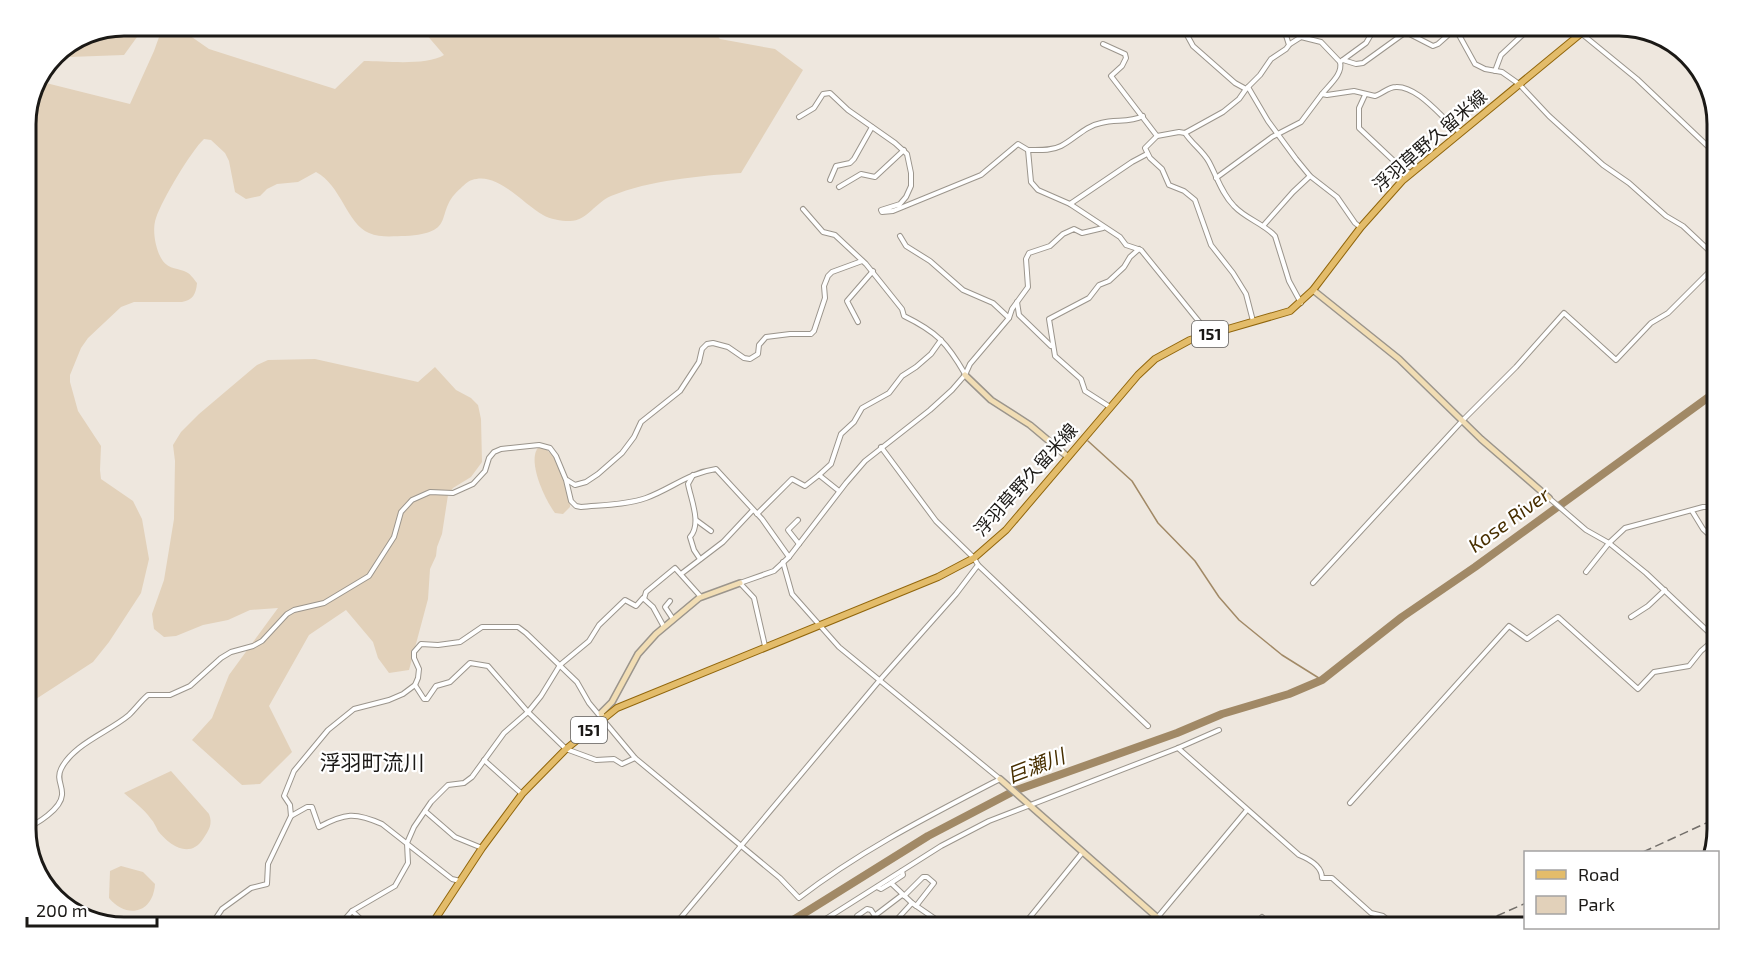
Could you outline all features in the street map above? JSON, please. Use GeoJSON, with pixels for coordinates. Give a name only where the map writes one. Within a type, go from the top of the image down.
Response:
{"type":"FeatureCollection","features":[{"type":"Feature","properties":{"kind":"main road","name":"浮羽草野久留米線"},"geometry":{"type":"LineString","coordinates":[[436,917],[522,794],[566,749],[617,708],[765,646],[939,578],[974,558],[1006,530],[1110,407],[1155,359],[1181,344],[1290,311],[1301,303],[1361,227],[1411,174],[1577,36]]}},
{"type":"Feature","properties":{"kind":"street"},"geometry":{"type":"LineString","coordinates":[[1188,36],[1193,46],[1208,60],[1235,83],[1247,88],[1277,134],[1310,176],[1337,197],[1355,223],[1361,227]]}},
{"type":"Feature","properties":{"kind":"street"},"geometry":{"type":"LineString","coordinates":[[1286,36],[1289,45]]}},
{"type":"Feature","properties":{"kind":"street"},"geometry":{"type":"LineString","coordinates":[[1216,178],[1277,134],[1301,122],[1339,73],[1342,61],[1366,43],[1370,36]]}},
{"type":"Feature","properties":{"kind":"street"},"geometry":{"type":"LineString","coordinates":[[1185,134],[1223,112],[1239,99],[1271,59],[1301,37],[1322,42],[1342,61],[1356,64],[1363,63],[1400,36]]}},
{"type":"Feature","properties":{"kind":"street"},"geometry":{"type":"LineString","coordinates":[[1414,36],[1433,46],[1446,36]]}},
{"type":"Feature","properties":{"kind":"street"},"geometry":{"type":"LineString","coordinates":[[1460,36],[1475,64],[1485,69],[1502,72],[1519,84],[1608,169],[1629,183],[1666,216],[1683,226],[1707,249]]}},
{"type":"Feature","properties":{"kind":"street"},"geometry":{"type":"LineString","coordinates":[[1495,70],[1500,55],[1521,36]]}},
{"type":"Feature","properties":{"kind":"street"},"geometry":{"type":"LineString","coordinates":[[1585,36],[1637,79],[1707,146]]}},
{"type":"Feature","properties":{"kind":"street"},"geometry":{"type":"LineString","coordinates":[[1103,44],[1126,56],[1125,62],[1111,75],[1157,136]]}},
{"type":"Feature","properties":{"kind":"street"},"geometry":{"type":"LineString","coordinates":[[1322,94],[1353,91],[1375,96],[1393,87],[1402,88],[1426,101],[1461,133]]}},
{"type":"Feature","properties":{"kind":"street"},"geometry":{"type":"LineString","coordinates":[[799,117],[818,105],[820,97],[826,93],[833,95],[848,110],[904,150],[910,161],[911,186],[904,201],[881,210],[882,212],[893,211],[968,182],[997,164],[1018,144],[1028,150],[1052,149],[1062,146],[1087,128],[1101,123],[1133,121],[1143,116]]}},
{"type":"Feature","properties":{"kind":"street"},"geometry":{"type":"LineString","coordinates":[[1365,95],[1359,108],[1359,128],[1411,174]]}},
{"type":"Feature","properties":{"kind":"street"},"geometry":{"type":"LineString","coordinates":[[830,180],[836,166],[850,163],[854,159],[872,127]]}},
{"type":"Feature","properties":{"kind":"street"},"geometry":{"type":"LineString","coordinates":[[1253,322],[1246,294],[1211,245],[1195,200],[1184,190],[1169,185],[1162,169],[1147,154],[1145,148],[1157,136],[1179,132],[1185,134],[1208,161],[1232,204],[1244,216],[1263,226],[1275,236],[1289,281],[1301,303]]}},
{"type":"Feature","properties":{"kind":"street"},"geometry":{"type":"LineString","coordinates":[[839,187],[861,174],[875,177],[904,150]]}},
{"type":"Feature","properties":{"kind":"street"},"geometry":{"type":"LineString","coordinates":[[1028,150],[1031,182],[1038,190],[1070,204],[1120,237],[1126,244],[1139,249],[1183,299],[1209,334]]}},
{"type":"Feature","properties":{"kind":"street"},"geometry":{"type":"LineString","coordinates":[[1070,204],[1147,154]]}},
{"type":"Feature","properties":{"kind":"street"},"geometry":{"type":"LineString","coordinates":[[1263,226],[1310,176]]}},
{"type":"Feature","properties":{"kind":"street"},"geometry":{"type":"LineString","coordinates":[[803,209],[823,232],[835,235],[873,271],[902,309],[904,316],[941,339],[949,347],[965,375],[991,400],[1030,424],[1068,457]]}},
{"type":"Feature","properties":{"kind":"street"},"geometry":{"type":"LineString","coordinates":[[603,719],[601,713],[612,702],[647,642],[702,598],[774,571],[800,544],[839,491],[866,461],[936,405],[965,375],[970,364],[1009,318],[1012,309],[1028,287],[1026,259],[1029,254],[1050,246],[1063,234],[1074,229],[1082,233],[1104,228]]}},
{"type":"Feature","properties":{"kind":"street"},"geometry":{"type":"LineString","coordinates":[[900,236],[906,246],[930,261],[963,290],[993,303],[1009,318]]}},
{"type":"Feature","properties":{"kind":"street"},"geometry":{"type":"LineString","coordinates":[[1110,407],[1085,390],[1081,379],[1074,371],[1054,356],[1049,319],[1089,298],[1099,285],[1109,281],[1124,267],[1139,249]]}},
{"type":"Feature","properties":{"kind":"street"},"geometry":{"type":"LineString","coordinates":[[566,480],[575,485],[586,482],[622,453],[634,438],[641,422],[680,391],[699,362],[702,349],[707,345],[712,343],[728,347],[744,358],[750,359],[758,354],[759,345],[766,337],[811,334],[825,298],[824,286],[828,276],[832,272],[862,261]]}},
{"type":"Feature","properties":{"kind":"street"},"geometry":{"type":"LineString","coordinates":[[858,322],[847,301],[873,271]]}},
{"type":"Feature","properties":{"kind":"street"},"geometry":{"type":"LineString","coordinates":[[1313,583],[1564,313],[1616,360],[1651,323],[1668,313],[1707,274]]}},
{"type":"Feature","properties":{"kind":"street"},"geometry":{"type":"LineString","coordinates":[[1313,290],[1392,353],[1462,421],[1566,513],[1586,530],[1609,543],[1665,590],[1707,630]]}},
{"type":"Feature","properties":{"kind":"street"},"geometry":{"type":"LineString","coordinates":[[1017,302],[1019,315],[1052,346]]}},
{"type":"Feature","properties":{"kind":"street"},"geometry":{"type":"LineString","coordinates":[[757,514],[792,479],[805,486],[831,464],[841,435],[854,422],[862,408],[889,393],[902,376],[931,354],[941,339]]}},
{"type":"Feature","properties":{"kind":"street"},"geometry":{"type":"LineString","coordinates":[[36,824],[60,801],[63,794],[59,783],[62,766],[80,748],[129,715],[148,695],[170,695],[190,686],[221,658],[262,641],[287,614],[294,610],[324,603],[369,576],[394,537],[401,512],[412,500],[430,492],[453,493],[473,484],[485,471],[494,452],[501,449],[539,445],[550,448],[566,480],[571,501],[581,507],[632,502],[647,498],[694,474],[716,469],[757,514],[789,557]]}},
{"type":"Feature","properties":{"kind":"street"},"geometry":{"type":"LineString","coordinates":[[881,447],[936,521],[974,558],[978,565],[1148,726]]}},
{"type":"Feature","properties":{"kind":"street"},"geometry":{"type":"LineString","coordinates":[[694,474],[688,484],[696,520],[694,532],[690,537],[700,559]]}},
{"type":"Feature","properties":{"kind":"street"},"geometry":{"type":"LineString","coordinates":[[819,475],[839,491]]}},
{"type":"Feature","properties":{"kind":"street"},"geometry":{"type":"LineString","coordinates":[[1586,572],[1609,543],[1630,526],[1707,507]]}},
{"type":"Feature","properties":{"kind":"street"},"geometry":{"type":"LineString","coordinates":[[681,574],[723,542],[753,510]]}},
{"type":"Feature","properties":{"kind":"street"},"geometry":{"type":"LineString","coordinates":[[1692,511],[1707,533]]}},
{"type":"Feature","properties":{"kind":"street"},"geometry":{"type":"LineString","coordinates":[[696,520],[711,531]]}},
{"type":"Feature","properties":{"kind":"street"},"geometry":{"type":"LineString","coordinates":[[798,520],[788,530],[800,544]]}},
{"type":"Feature","properties":{"kind":"street"},"geometry":{"type":"LineString","coordinates":[[783,562],[792,594],[839,647],[1000,779],[1155,917]]}},
{"type":"Feature","properties":{"kind":"street"},"geometry":{"type":"LineString","coordinates":[[681,917],[879,681],[956,594],[978,565]]}},
{"type":"Feature","properties":{"kind":"street"},"geometry":{"type":"LineString","coordinates":[[347,917],[395,886],[408,863],[407,843],[431,802],[448,785],[468,780],[504,733],[528,712],[560,666],[590,641],[599,625],[625,600],[636,606],[644,599],[646,592],[675,568],[702,598]]}},
{"type":"Feature","properties":{"kind":"street"},"geometry":{"type":"LineString","coordinates":[[740,583],[754,598],[765,646]]}},
{"type":"Feature","properties":{"kind":"street"},"geometry":{"type":"LineString","coordinates":[[1631,617],[1648,606],[1665,590]]}},
{"type":"Feature","properties":{"kind":"street"},"geometry":{"type":"LineString","coordinates":[[644,599],[652,607],[664,627]]}},
{"type":"Feature","properties":{"kind":"street"},"geometry":{"type":"LineString","coordinates":[[670,601],[665,607],[674,619]]}},
{"type":"Feature","properties":{"kind":"street"},"geometry":{"type":"LineString","coordinates":[[1350,803],[1509,626],[1527,639],[1558,617],[1638,689],[1654,672],[1689,666],[1707,646]]}},
{"type":"Feature","properties":{"kind":"street"},"geometry":{"type":"LineString","coordinates":[[217,917],[222,909],[251,888],[267,884],[268,864],[291,816],[290,806],[284,796],[285,790],[294,771],[328,730],[354,709],[389,700],[415,685],[418,669],[414,652],[418,646],[460,642],[482,627],[518,627],[578,682],[583,693],[635,758],[780,878],[799,898],[827,877],[922,819],[1000,779]]}},
{"type":"Feature","properties":{"kind":"street"},"geometry":{"type":"LineString","coordinates":[[415,685],[424,699],[427,699],[436,686],[450,682],[470,663],[488,666],[528,712],[566,749],[596,760],[614,759],[622,764],[635,758]]}},
{"type":"Feature","properties":{"kind":"street"},"geometry":{"type":"LineString","coordinates":[[829,917],[956,837],[1028,805],[1219,730]]}},
{"type":"Feature","properties":{"kind":"street"},"geometry":{"type":"LineString","coordinates":[[1178,748],[1299,855],[1313,863],[1322,872],[1322,878],[1332,878],[1371,913],[1384,917]]}},
{"type":"Feature","properties":{"kind":"street"},"geometry":{"type":"LineString","coordinates":[[484,760],[522,794]]}},
{"type":"Feature","properties":{"kind":"street"},"geometry":{"type":"LineString","coordinates":[[291,816],[307,807],[312,807],[320,827],[342,816],[369,819],[382,824],[452,879],[460,881]]}},
{"type":"Feature","properties":{"kind":"street"},"geometry":{"type":"LineString","coordinates":[[1159,917],[1247,810]]}},
{"type":"Feature","properties":{"kind":"street"},"geometry":{"type":"LineString","coordinates":[[425,811],[455,837],[482,848]]}},
{"type":"Feature","properties":{"kind":"street"},"geometry":{"type":"LineString","coordinates":[[1030,917],[1082,853]]}},
{"type":"Feature","properties":{"kind":"street"},"geometry":{"type":"LineString","coordinates":[[876,887],[881,889],[891,883],[903,875],[902,871]]}},
{"type":"Feature","properties":{"kind":"street"},"geometry":{"type":"LineString","coordinates":[[857,917],[867,909],[871,910],[875,916],[903,896],[923,877],[927,877],[934,883],[900,917]]}},
{"type":"Feature","properties":{"kind":"street"},"geometry":{"type":"LineString","coordinates":[[891,883],[903,896],[933,917]]}},
{"type":"Feature","properties":{"kind":"street"},"geometry":{"type":"LineString","coordinates":[[352,912],[358,917]]}},
{"type":"Feature","properties":{"kind":"green space"},"geometry":{"type":"Polygon","coordinates":[[[138,36],[124,55],[69,57],[90,43],[107,38],[138,36]]]}},
{"type":"Feature","properties":{"kind":"green space"},"geometry":{"type":"Polygon","coordinates":[[[159,36],[190,36],[209,49],[335,89],[364,61],[416,62],[444,55],[428,36],[717,36],[720,39],[775,49],[803,70],[741,173],[642,186],[611,196],[581,218],[569,221],[546,216],[500,184],[481,178],[468,182],[453,197],[443,220],[433,231],[405,236],[378,236],[369,233],[355,222],[332,186],[316,172],[298,182],[277,184],[260,196],[246,199],[235,192],[229,161],[225,153],[211,140],[204,139],[170,188],[159,210],[154,227],[161,258],[168,266],[191,276],[197,283],[195,293],[189,300],[182,302],[134,302],[121,307],[88,338],[81,348],[70,375],[78,411],[101,446],[101,479],[133,501],[142,519],[149,559],[141,593],[93,662],[36,699],[36,118],[38,107],[47,83],[130,104],[159,36]]]}},
{"type":"Feature","properties":{"kind":"green space"},"geometry":{"type":"Polygon","coordinates":[[[315,359],[418,382],[435,367],[456,390],[471,398],[478,405],[481,419],[482,462],[471,477],[453,488],[448,495],[442,534],[430,569],[428,599],[409,670],[389,673],[378,658],[373,642],[346,610],[309,635],[269,706],[292,752],[260,784],[242,785],[192,740],[212,718],[229,675],[278,608],[250,610],[228,620],[203,625],[176,636],[164,637],[154,629],[152,614],[164,580],[174,519],[173,445],[181,432],[199,414],[257,365],[268,360],[315,359]]]}},
{"type":"Feature","properties":{"kind":"green space"},"geometry":{"type":"Polygon","coordinates":[[[541,445],[556,458],[571,495],[570,507],[563,514],[555,513],[538,478],[535,458],[536,451],[541,445]]]}},
{"type":"Feature","properties":{"kind":"green space"},"geometry":{"type":"Polygon","coordinates":[[[171,771],[209,814],[210,824],[207,833],[198,845],[192,848],[180,848],[168,841],[145,812],[124,793],[171,771]]]}},
{"type":"Feature","properties":{"kind":"green space"},"geometry":{"type":"Polygon","coordinates":[[[121,866],[143,872],[155,884],[149,902],[138,910],[123,909],[109,898],[110,871],[121,866]]]}},
{"type":"Feature","properties":{"kind":"waterway","name":"巨瀬川"},"geometry":{"type":"LineString","coordinates":[[798,917],[928,836],[1014,791],[1177,733],[1222,714],[1289,694],[1322,680],[1402,617],[1475,567],[1707,398]]}},
{"type":"Feature","properties":{"kind":"waterway"},"geometry":{"type":"LineString","coordinates":[[1088,441],[1132,481],[1158,523],[1195,561],[1219,597],[1239,620],[1282,655],[1322,680]]}},
{"type":"Feature","properties":{"kind":"railway"},"geometry":{"type":"LineString","coordinates":[[1645,851],[1707,823]]}},
{"type":"Feature","properties":{"kind":"railway"},"geometry":{"type":"LineString","coordinates":[[1494,917],[1524,904]]}},
{"type":"Feature","properties":{"kind":"district","name":"浮羽町流川"},"geometry":{"type":"Point","coordinates":[372,763]}},
{"type":"Feature","properties":{"kind":"water label","name":"Kose River"},"geometry":{"type":"Point","coordinates":[1509,520]}}]}
